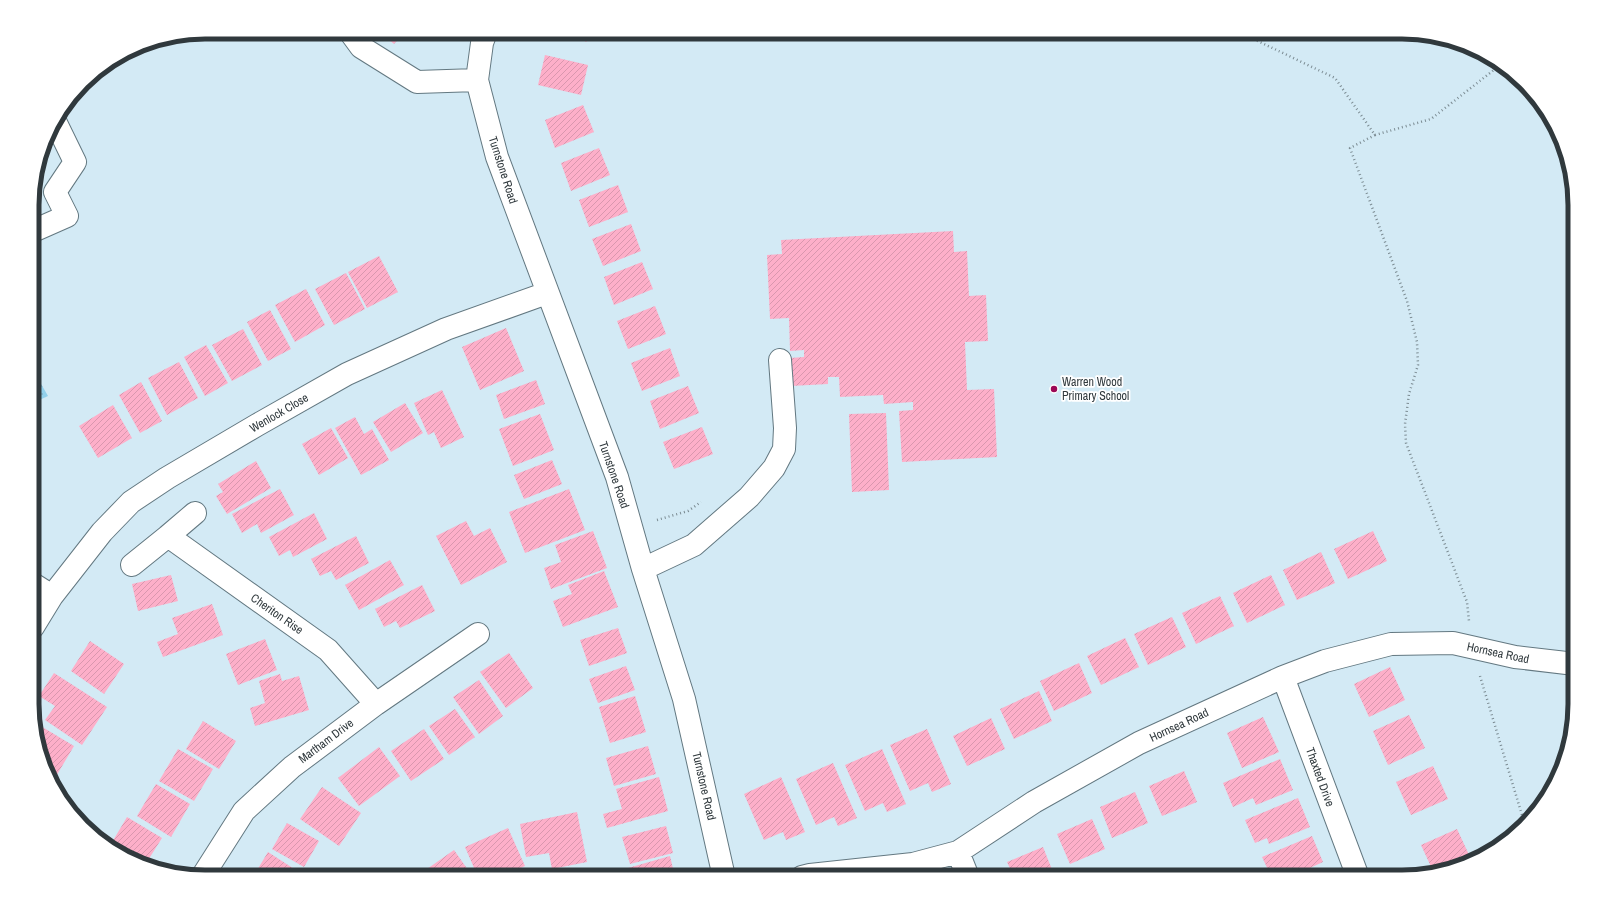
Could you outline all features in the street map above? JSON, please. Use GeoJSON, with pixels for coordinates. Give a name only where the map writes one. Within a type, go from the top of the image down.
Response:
{"type":"FeatureCollection","features":[{"type":"Feature","properties":{"kind":"street"},"geometry":{"type":"LineString","coordinates":[[355,39],[361,47],[417,82],[477,80]]}},
{"type":"Feature","properties":{"kind":"street","name":"Turnstone Road"},"geometry":{"type":"LineString","coordinates":[[483,39],[477,80],[497,157],[547,294],[617,477],[643,569],[684,699],[722,870]]}},
{"type":"Feature","properties":{"kind":"street"},"geometry":{"type":"LineString","coordinates":[[39,229],[67,216],[54,192],[75,162],[58,128]]}},
{"type":"Feature","properties":{"kind":"street","name":"Wenlock Close"},"geometry":{"type":"LineString","coordinates":[[39,618],[52,596],[102,532],[131,502],[167,478],[347,374],[446,329],[547,294]]}},
{"type":"Feature","properties":{"kind":"street"},"geometry":{"type":"LineString","coordinates":[[643,569],[694,545],[749,497],[774,468],[784,449],[785,428],[780,360]]}},
{"type":"Feature","properties":{"kind":"street"},"geometry":{"type":"LineString","coordinates":[[132,565],[195,513]]}},
{"type":"Feature","properties":{"kind":"street","name":"Cheriton Rise"},"geometry":{"type":"LineString","coordinates":[[168,536],[328,650],[376,704]]}},
{"type":"Feature","properties":{"kind":"street"},"geometry":{"type":"LineString","coordinates":[[39,587],[52,596]]}},
{"type":"Feature","properties":{"kind":"street","name":"Martham Drive"},"geometry":{"type":"LineString","coordinates":[[206,870],[244,811],[292,767],[376,704],[478,634]]}},
{"type":"Feature","properties":{"kind":"street","name":"Hornsea Road"},"geometry":{"type":"LineString","coordinates":[[851,870],[913,864],[958,852],[1034,802],[1139,743],[1283,676],[1325,661],[1391,644],[1453,643],[1515,657],[1568,663]]}},
{"type":"Feature","properties":{"kind":"street","name":"Thaxted Drive"},"geometry":{"type":"LineString","coordinates":[[1283,676],[1355,870]]}},
{"type":"Feature","properties":{"kind":"street"},"geometry":{"type":"LineString","coordinates":[[958,852],[965,870]]}},
{"type":"Feature","properties":{"kind":"path"},"geometry":{"type":"LineString","coordinates":[[1254,39],[1335,78],[1375,135]]}},
{"type":"Feature","properties":{"kind":"path"},"geometry":{"type":"LineString","coordinates":[[1496,68],[1431,119],[1375,135],[1350,148],[1406,301],[1417,342],[1418,365],[1409,394],[1405,424],[1406,443],[1467,602],[1472,647],[1523,817]]}},
{"type":"Feature","properties":{"kind":"path"},"geometry":{"type":"LineString","coordinates":[[631,528],[688,511],[704,499]]}},
{"type":"Feature","properties":{"kind":"shaded area"},"geometry":{"type":"Polygon","coordinates":[[[39,380],[48,396],[39,400],[39,380]]]}},
{"type":"Feature","properties":{"kind":"building"},"geometry":{"type":"Polygon","coordinates":[[[388,39],[399,39],[394,44],[388,39]]]}},
{"type":"Feature","properties":{"kind":"building"},"geometry":{"type":"Polygon","coordinates":[[[545,55],[588,65],[581,95],[538,85],[545,55]]]}},
{"type":"Feature","properties":{"kind":"building"},"geometry":{"type":"Polygon","coordinates":[[[583,105],[594,132],[555,148],[545,120],[583,105]]]}},
{"type":"Feature","properties":{"kind":"building"},"geometry":{"type":"Polygon","coordinates":[[[599,148],[610,175],[571,191],[561,163],[599,148]]]}},
{"type":"Feature","properties":{"kind":"building"},"geometry":{"type":"Polygon","coordinates":[[[618,185],[628,212],[589,227],[579,200],[618,185]]]}},
{"type":"Feature","properties":{"kind":"building"},"geometry":{"type":"Polygon","coordinates":[[[631,224],[641,251],[603,266],[592,239],[631,224]]]}},
{"type":"Feature","properties":{"kind":"building"},"geometry":{"type":"Polygon","coordinates":[[[953,231],[954,252],[967,251],[969,296],[986,295],[988,341],[965,342],[967,390],[994,389],[997,457],[902,462],[899,411],[913,410],[913,402],[884,404],[883,395],[840,397],[839,377],[828,377],[828,384],[791,386],[790,358],[804,357],[804,350],[790,351],[789,318],[770,319],[767,255],[782,254],[781,240],[953,231]]]}},
{"type":"Feature","properties":{"kind":"building"},"geometry":{"type":"Polygon","coordinates":[[[379,256],[398,292],[367,308],[348,272],[379,256]]]}},
{"type":"Feature","properties":{"kind":"building"},"geometry":{"type":"Polygon","coordinates":[[[642,262],[653,289],[614,305],[604,277],[642,262]]]}},
{"type":"Feature","properties":{"kind":"building"},"geometry":{"type":"Polygon","coordinates":[[[346,273],[365,309],[334,325],[315,289],[346,273]]]}},
{"type":"Feature","properties":{"kind":"building"},"geometry":{"type":"Polygon","coordinates":[[[306,289],[325,325],[295,342],[275,305],[306,289]]]}},
{"type":"Feature","properties":{"kind":"building"},"geometry":{"type":"Polygon","coordinates":[[[655,306],[666,334],[628,349],[617,321],[655,306]]]}},
{"type":"Feature","properties":{"kind":"building"},"geometry":{"type":"Polygon","coordinates":[[[270,310],[291,349],[268,361],[247,322],[270,310]]]}},
{"type":"Feature","properties":{"kind":"building"},"geometry":{"type":"Polygon","coordinates":[[[506,328],[524,371],[480,390],[462,347],[506,328]]]}},
{"type":"Feature","properties":{"kind":"building"},"geometry":{"type":"Polygon","coordinates":[[[243,329],[262,365],[232,381],[212,345],[243,329]]]}},
{"type":"Feature","properties":{"kind":"building"},"geometry":{"type":"Polygon","coordinates":[[[206,345],[228,383],[205,396],[184,357],[206,345]]]}},
{"type":"Feature","properties":{"kind":"building"},"geometry":{"type":"Polygon","coordinates":[[[670,348],[680,376],[642,391],[631,363],[670,348]]]}},
{"type":"Feature","properties":{"kind":"building"},"geometry":{"type":"Polygon","coordinates":[[[179,362],[198,398],[167,415],[148,378],[179,362]]]}},
{"type":"Feature","properties":{"kind":"building"},"geometry":{"type":"Polygon","coordinates":[[[536,380],[545,404],[504,419],[496,395],[536,380]]]}},
{"type":"Feature","properties":{"kind":"building"},"geometry":{"type":"Polygon","coordinates":[[[141,382],[162,421],[140,433],[119,395],[141,382]]]}},
{"type":"Feature","properties":{"kind":"building"},"geometry":{"type":"Polygon","coordinates":[[[688,386],[699,413],[660,429],[650,401],[688,386]]]}},
{"type":"Feature","properties":{"kind":"building"},"geometry":{"type":"Polygon","coordinates":[[[442,390],[464,437],[441,448],[434,432],[428,435],[414,403],[442,390]]]}},
{"type":"Feature","properties":{"kind":"building"},"geometry":{"type":"Polygon","coordinates":[[[405,403],[423,433],[391,452],[373,422],[405,403]]]}},
{"type":"Feature","properties":{"kind":"building"},"geometry":{"type":"Polygon","coordinates":[[[113,405],[132,438],[98,458],[79,426],[113,405]]]}},
{"type":"Feature","properties":{"kind":"building"},"geometry":{"type":"Polygon","coordinates":[[[886,413],[889,490],[852,492],[849,414],[886,413]]]}},
{"type":"Feature","properties":{"kind":"building"},"geometry":{"type":"Polygon","coordinates":[[[540,414],[554,450],[513,466],[499,429],[540,414]]]}},
{"type":"Feature","properties":{"kind":"building"},"geometry":{"type":"Polygon","coordinates":[[[355,417],[364,434],[372,429],[389,460],[361,475],[335,428],[355,417]]]}},
{"type":"Feature","properties":{"kind":"building"},"geometry":{"type":"Polygon","coordinates":[[[702,427],[713,454],[674,469],[663,442],[702,427]]]}},
{"type":"Feature","properties":{"kind":"building"},"geometry":{"type":"Polygon","coordinates":[[[331,428],[348,458],[319,475],[302,444],[331,428]]]}},
{"type":"Feature","properties":{"kind":"building"},"geometry":{"type":"Polygon","coordinates":[[[552,460],[562,484],[524,499],[514,475],[552,460]]]}},
{"type":"Feature","properties":{"kind":"building"},"geometry":{"type":"Polygon","coordinates":[[[256,461],[271,488],[227,514],[216,496],[223,492],[218,484],[256,461]]]}},
{"type":"Feature","properties":{"kind":"building"},"geometry":{"type":"Polygon","coordinates":[[[280,489],[294,515],[261,533],[257,524],[242,533],[232,514],[280,489]]]}},
{"type":"Feature","properties":{"kind":"building"},"geometry":{"type":"Polygon","coordinates":[[[569,489],[585,530],[525,553],[509,512],[569,489]]]}},
{"type":"Feature","properties":{"kind":"building"},"geometry":{"type":"Polygon","coordinates":[[[314,513],[327,539],[293,557],[290,550],[279,556],[269,537],[314,513]]]}},
{"type":"Feature","properties":{"kind":"building"},"geometry":{"type":"Polygon","coordinates":[[[466,521],[474,536],[490,528],[507,562],[461,585],[436,536],[466,521]]]}},
{"type":"Feature","properties":{"kind":"building"},"geometry":{"type":"Polygon","coordinates":[[[593,531],[607,568],[551,589],[544,568],[561,562],[555,545],[593,531]]]}},
{"type":"Feature","properties":{"kind":"building"},"geometry":{"type":"Polygon","coordinates":[[[1373,531],[1387,561],[1348,579],[1334,549],[1373,531]]]}},
{"type":"Feature","properties":{"kind":"building"},"geometry":{"type":"Polygon","coordinates":[[[356,536],[369,563],[336,580],[331,571],[320,576],[311,559],[356,536]]]}},
{"type":"Feature","properties":{"kind":"building"},"geometry":{"type":"Polygon","coordinates":[[[1321,552],[1335,583],[1297,600],[1283,570],[1321,552]]]}},
{"type":"Feature","properties":{"kind":"building"},"geometry":{"type":"Polygon","coordinates":[[[390,560],[404,585],[359,610],[345,585],[390,560]]]}},
{"type":"Feature","properties":{"kind":"building"},"geometry":{"type":"Polygon","coordinates":[[[604,571],[618,607],[563,627],[553,601],[572,594],[568,585],[604,571]]]}},
{"type":"Feature","properties":{"kind":"building"},"geometry":{"type":"Polygon","coordinates":[[[171,575],[178,601],[138,611],[132,584],[171,575]]]}},
{"type":"Feature","properties":{"kind":"building"},"geometry":{"type":"Polygon","coordinates":[[[1271,575],[1285,605],[1247,623],[1233,593],[1271,575]]]}},
{"type":"Feature","properties":{"kind":"building"},"geometry":{"type":"Polygon","coordinates":[[[422,585],[435,611],[400,628],[396,621],[384,627],[375,609],[422,585]]]}},
{"type":"Feature","properties":{"kind":"building"},"geometry":{"type":"Polygon","coordinates":[[[1220,596],[1234,626],[1196,644],[1182,613],[1220,596]]]}},
{"type":"Feature","properties":{"kind":"building"},"geometry":{"type":"Polygon","coordinates":[[[212,604],[223,635],[163,657],[157,642],[178,634],[172,618],[212,604]]]}},
{"type":"Feature","properties":{"kind":"building"},"geometry":{"type":"Polygon","coordinates":[[[1172,617],[1186,647],[1148,665],[1134,634],[1172,617]]]}},
{"type":"Feature","properties":{"kind":"building"},"geometry":{"type":"Polygon","coordinates":[[[618,628],[627,653],[589,666],[580,640],[618,628]]]}},
{"type":"Feature","properties":{"kind":"building"},"geometry":{"type":"Polygon","coordinates":[[[1125,638],[1139,667],[1101,685],[1087,656],[1125,638]]]}},
{"type":"Feature","properties":{"kind":"building"},"geometry":{"type":"Polygon","coordinates":[[[265,639],[277,670],[238,685],[226,654],[265,639]]]}},
{"type":"Feature","properties":{"kind":"building"},"geometry":{"type":"Polygon","coordinates":[[[90,641],[124,664],[104,694],[71,671],[90,641]]]}},
{"type":"Feature","properties":{"kind":"building"},"geometry":{"type":"Polygon","coordinates":[[[509,653],[533,688],[506,708],[480,672],[509,653]]]}},
{"type":"Feature","properties":{"kind":"building"},"geometry":{"type":"Polygon","coordinates":[[[1079,663],[1092,693],[1054,711],[1040,681],[1079,663]]]}},
{"type":"Feature","properties":{"kind":"building"},"geometry":{"type":"Polygon","coordinates":[[[626,666],[635,690],[598,703],[589,679],[626,666]]]}},
{"type":"Feature","properties":{"kind":"building"},"geometry":{"type":"Polygon","coordinates":[[[1390,667],[1405,700],[1369,717],[1354,684],[1390,667]]]}},
{"type":"Feature","properties":{"kind":"building"},"geometry":{"type":"Polygon","coordinates":[[[54,673],[107,707],[82,745],[45,720],[55,706],[39,696],[54,673]]]}},
{"type":"Feature","properties":{"kind":"building"},"geometry":{"type":"Polygon","coordinates":[[[280,674],[282,681],[299,676],[309,710],[255,726],[250,708],[265,703],[259,681],[280,674]]]}},
{"type":"Feature","properties":{"kind":"building"},"geometry":{"type":"Polygon","coordinates":[[[479,680],[503,716],[479,734],[453,697],[479,680]]]}},
{"type":"Feature","properties":{"kind":"building"},"geometry":{"type":"Polygon","coordinates":[[[1039,691],[1052,721],[1014,739],[1000,709],[1039,691]]]}},
{"type":"Feature","properties":{"kind":"building"},"geometry":{"type":"Polygon","coordinates":[[[635,696],[646,732],[610,743],[599,707],[635,696]]]}},
{"type":"Feature","properties":{"kind":"building"},"geometry":{"type":"Polygon","coordinates":[[[455,709],[475,737],[449,755],[429,726],[455,709]]]}},
{"type":"Feature","properties":{"kind":"building"},"geometry":{"type":"Polygon","coordinates":[[[1409,715],[1425,748],[1388,765],[1373,731],[1409,715]]]}},
{"type":"Feature","properties":{"kind":"building"},"geometry":{"type":"Polygon","coordinates":[[[1263,717],[1279,752],[1242,768],[1227,733],[1263,717]]]}},
{"type":"Feature","properties":{"kind":"building"},"geometry":{"type":"Polygon","coordinates":[[[991,718],[1005,749],[967,766],[953,736],[991,718]]]}},
{"type":"Feature","properties":{"kind":"building"},"geometry":{"type":"Polygon","coordinates":[[[203,721],[236,741],[219,769],[186,749],[203,721]]]}},
{"type":"Feature","properties":{"kind":"building"},"geometry":{"type":"Polygon","coordinates":[[[40,726],[74,746],[56,777],[48,757],[40,726]]]}},
{"type":"Feature","properties":{"kind":"building"},"geometry":{"type":"Polygon","coordinates":[[[424,729],[444,759],[411,781],[391,751],[424,729]]]}},
{"type":"Feature","properties":{"kind":"building"},"geometry":{"type":"Polygon","coordinates":[[[927,729],[951,784],[932,792],[928,783],[910,791],[890,745],[927,729]]]}},
{"type":"Feature","properties":{"kind":"building"},"geometry":{"type":"Polygon","coordinates":[[[648,746],[656,774],[614,786],[606,758],[648,746]]]}},
{"type":"Feature","properties":{"kind":"building"},"geometry":{"type":"Polygon","coordinates":[[[379,747],[400,776],[359,806],[338,778],[379,747]]]}},
{"type":"Feature","properties":{"kind":"building"},"geometry":{"type":"Polygon","coordinates":[[[178,749],[213,769],[194,801],[159,781],[178,749]]]}},
{"type":"Feature","properties":{"kind":"building"},"geometry":{"type":"Polygon","coordinates":[[[882,749],[906,804],[887,812],[883,803],[865,811],[845,765],[882,749]]]}},
{"type":"Feature","properties":{"kind":"building"},"geometry":{"type":"Polygon","coordinates":[[[1280,759],[1293,790],[1256,805],[1253,798],[1233,807],[1223,783],[1280,759]]]}},
{"type":"Feature","properties":{"kind":"building"},"geometry":{"type":"Polygon","coordinates":[[[833,763],[857,818],[838,826],[834,817],[816,825],[796,779],[833,763]]]}},
{"type":"Feature","properties":{"kind":"building"},"geometry":{"type":"Polygon","coordinates":[[[1433,766],[1448,799],[1411,815],[1396,782],[1433,766]]]}},
{"type":"Feature","properties":{"kind":"building"},"geometry":{"type":"Polygon","coordinates":[[[1184,771],[1197,802],[1162,816],[1149,786],[1184,771]]]}},
{"type":"Feature","properties":{"kind":"building"},"geometry":{"type":"Polygon","coordinates":[[[659,777],[668,811],[607,828],[603,814],[622,809],[616,789],[659,777]]]}},
{"type":"Feature","properties":{"kind":"building"},"geometry":{"type":"Polygon","coordinates":[[[781,777],[805,832],[786,840],[783,832],[764,840],[744,794],[781,777]]]}},
{"type":"Feature","properties":{"kind":"building"},"geometry":{"type":"Polygon","coordinates":[[[156,784],[190,804],[171,837],[137,816],[156,784]]]}},
{"type":"Feature","properties":{"kind":"building"},"geometry":{"type":"Polygon","coordinates":[[[322,787],[361,813],[339,846],[300,819],[322,787]]]}},
{"type":"Feature","properties":{"kind":"building"},"geometry":{"type":"Polygon","coordinates":[[[1135,792],[1148,823],[1112,838],[1100,807],[1135,792]]]}},
{"type":"Feature","properties":{"kind":"building"},"geometry":{"type":"Polygon","coordinates":[[[1298,798],[1310,827],[1269,844],[1267,838],[1255,843],[1245,820],[1298,798]]]}},
{"type":"Feature","properties":{"kind":"building"},"geometry":{"type":"Polygon","coordinates":[[[577,812],[587,862],[552,869],[549,853],[526,857],[520,824],[577,812]]]}},
{"type":"Feature","properties":{"kind":"building"},"geometry":{"type":"Polygon","coordinates":[[[127,817],[162,838],[148,860],[132,853],[112,842],[127,817]]]}},
{"type":"Feature","properties":{"kind":"building"},"geometry":{"type":"Polygon","coordinates":[[[1092,819],[1105,849],[1070,864],[1057,834],[1092,819]]]}},
{"type":"Feature","properties":{"kind":"building"},"geometry":{"type":"Polygon","coordinates":[[[287,823],[319,841],[304,867],[272,849],[287,823]]]}},
{"type":"Feature","properties":{"kind":"building"},"geometry":{"type":"Polygon","coordinates":[[[666,826],[673,853],[630,864],[622,837],[666,826]]]}},
{"type":"Feature","properties":{"kind":"building"},"geometry":{"type":"Polygon","coordinates":[[[508,828],[525,866],[516,870],[475,870],[465,847],[508,828]]]}},
{"type":"Feature","properties":{"kind":"building"},"geometry":{"type":"Polygon","coordinates":[[[1457,829],[1469,855],[1431,867],[1421,845],[1457,829]]]}},
{"type":"Feature","properties":{"kind":"building"},"geometry":{"type":"Polygon","coordinates":[[[1312,836],[1323,862],[1305,870],[1268,870],[1262,857],[1312,836]]]}},
{"type":"Feature","properties":{"kind":"building"},"geometry":{"type":"Polygon","coordinates":[[[1043,847],[1052,870],[1011,870],[1007,862],[1043,847]]]}},
{"type":"Feature","properties":{"kind":"building"},"geometry":{"type":"Polygon","coordinates":[[[454,850],[468,870],[426,870],[454,850]]]}},
{"type":"Feature","properties":{"kind":"building"},"geometry":{"type":"Polygon","coordinates":[[[268,852],[296,870],[257,870],[268,852]]]}},
{"type":"Feature","properties":{"kind":"building"},"geometry":{"type":"Polygon","coordinates":[[[670,856],[673,870],[629,870],[628,868],[670,856]]]}},
{"type":"Feature","properties":{"kind":"place","name":"Warren Wood Primary School"},"geometry":{"type":"Point","coordinates":[1054,389]}}]}
